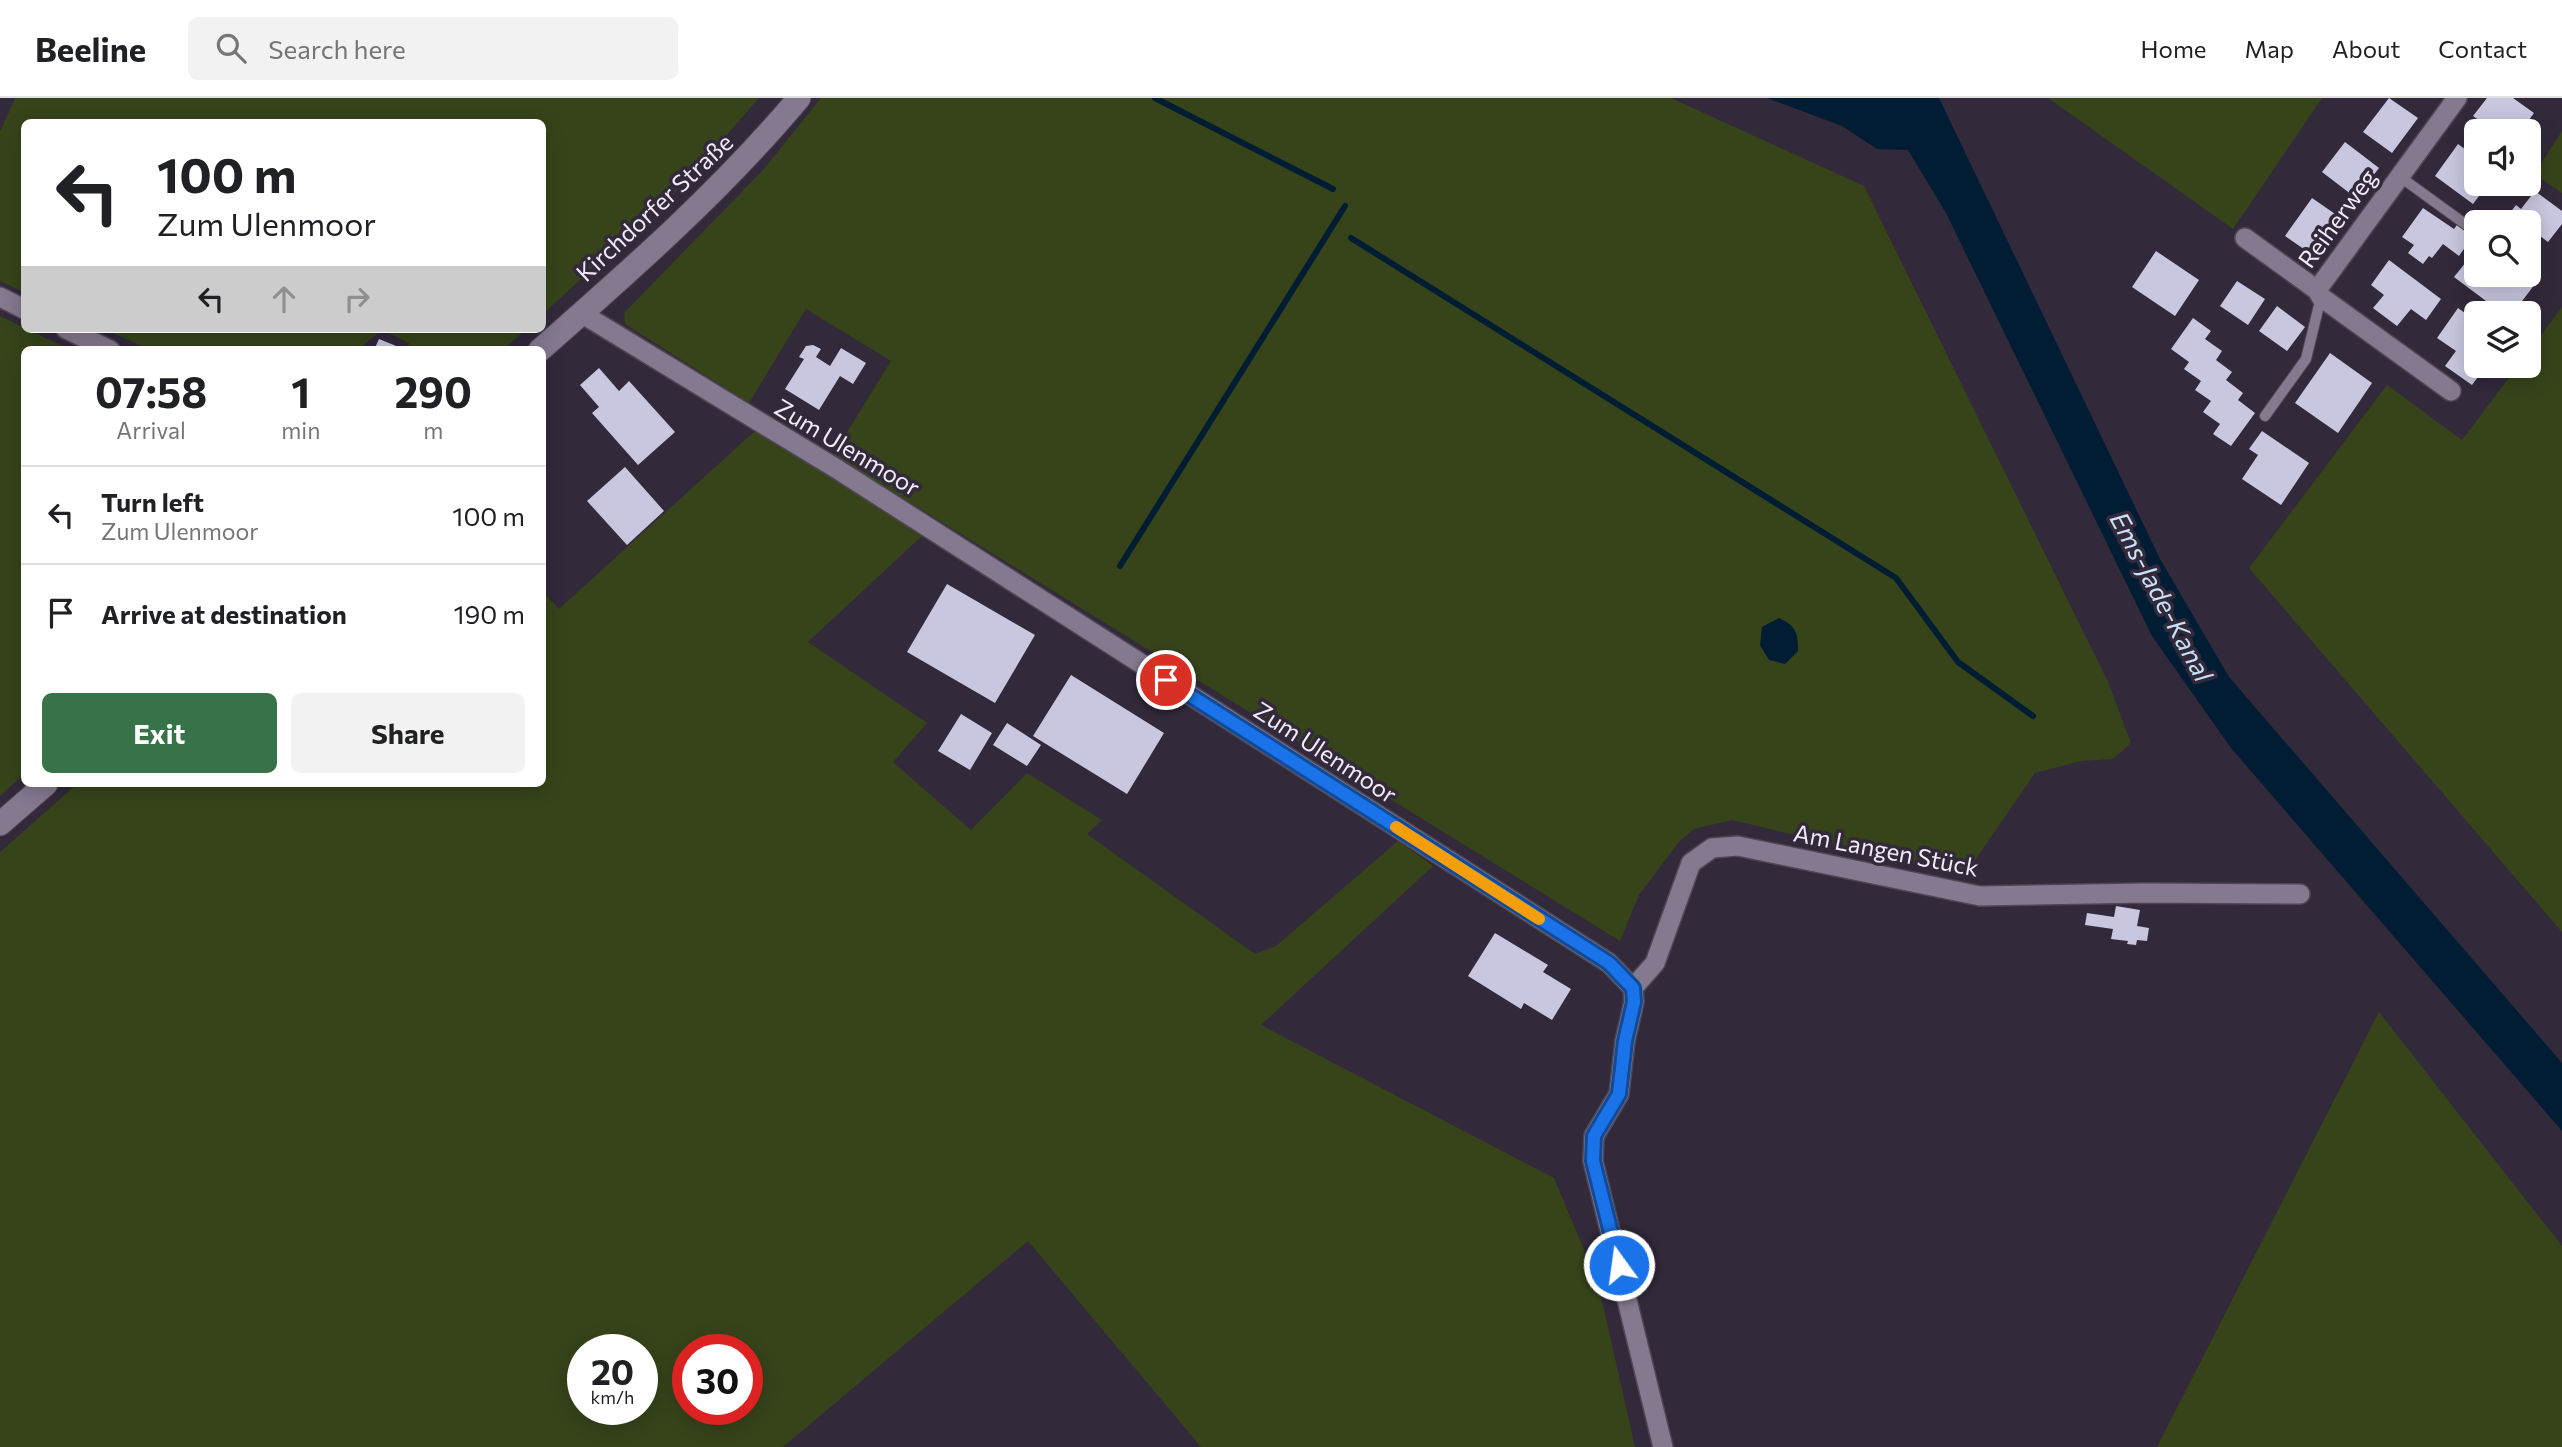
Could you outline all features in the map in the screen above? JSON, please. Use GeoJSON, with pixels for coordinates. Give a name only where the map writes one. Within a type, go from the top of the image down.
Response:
{"type":"FeatureCollection","features":[{"type":"Feature","properties":{"kind":"street","name":"Kirchdorfer Straße"},"geometry":{"type":"LineString","coordinates":[[545,346],[692,215],[758,147],[799,98]]}},
{"type":"Feature","properties":{"kind":"street","name":"Reiherweg"},"geometry":{"type":"LineString","coordinates":[[2319,294],[2399,176],[2457,98]]}},
{"type":"Feature","properties":{"kind":"street","name":"Reiherweg"},"geometry":{"type":"LineString","coordinates":[[2245,238],[2451,391]]}},
{"type":"Feature","properties":{"kind":"street"},"geometry":{"type":"LineString","coordinates":[[0,297],[21,308]]}},
{"type":"Feature","properties":{"kind":"street","name":"Zum Ulenmoor"},"geometry":{"type":"LineString","coordinates":[[582,313],[837,469],[1609,963],[1633,988]]}},
{"type":"Feature","properties":{"kind":"street"},"geometry":{"type":"LineString","coordinates":[[74,333],[102,346]]}},
{"type":"Feature","properties":{"kind":"street"},"geometry":{"type":"LineString","coordinates":[[0,824],[43,787]]}},
{"type":"Feature","properties":{"kind":"street","name":"Am Langen Stück"},"geometry":{"type":"LineString","coordinates":[[1633,988],[1655,963],[1691,863],[1712,848],[1738,846],[1980,896],[2095,893],[2300,894]]}},
{"type":"Feature","properties":{"kind":"street"},"geometry":{"type":"LineString","coordinates":[[1633,988],[1634,1002],[1625,1041],[1619,1094],[1594,1136],[1593,1161],[1663,1447]]}},
{"type":"Feature","properties":{"kind":"lane","name":"Reiherweg"},"geometry":{"type":"LineString","coordinates":[[2399,176],[2464,223]]}},
{"type":"Feature","properties":{"kind":"lane","name":"Reiherweg"},"geometry":{"type":"LineString","coordinates":[[2265,415],[2305,359],[2319,294]]}},
{"type":"Feature","properties":{"kind":"green space"},"geometry":{"type":"Polygon","coordinates":[[[15,98],[759,98],[682,186],[546,311],[546,119],[21,119],[21,291],[0,281],[0,132],[15,98]]]}},
{"type":"Feature","properties":{"kind":"green space"},"geometry":{"type":"Polygon","coordinates":[[[821,98],[1671,98],[1864,186],[2108,682],[2131,743],[2113,759],[2081,761],[2035,773],[1964,876],[1732,820],[1694,829],[1679,842],[1639,895],[1620,941],[833,455],[891,361],[806,309],[749,403],[625,324],[624,313],[763,170],[821,98]]]}},
{"type":"Feature","properties":{"kind":"green space"},"geometry":{"type":"Polygon","coordinates":[[[2048,98],[2322,98],[2233,229],[2048,98]]]}},
{"type":"Feature","properties":{"kind":"green space"},"geometry":{"type":"Polygon","coordinates":[[[2562,131],[2562,193],[2541,179],[2541,163],[2562,131]]]}},
{"type":"Feature","properties":{"kind":"green space"},"geometry":{"type":"Polygon","coordinates":[[[2562,307],[2562,932],[2249,568],[2387,385],[2462,440],[2509,378],[2541,378],[2541,335],[2562,307]]]}},
{"type":"Feature","properties":{"kind":"green space"},"geometry":{"type":"Polygon","coordinates":[[[0,316],[21,326],[21,333],[35,333],[62,346],[21,346],[21,777],[0,796],[0,316]]]}},
{"type":"Feature","properties":{"kind":"green space"},"geometry":{"type":"Polygon","coordinates":[[[113,333],[378,333],[362,346],[141,346],[113,333]]]}},
{"type":"Feature","properties":{"kind":"green space"},"geometry":{"type":"Polygon","coordinates":[[[388,333],[522,333],[507,346],[409,346],[409,343],[388,333]]]}},
{"type":"Feature","properties":{"kind":"green space"},"geometry":{"type":"Polygon","coordinates":[[[757,429],[923,535],[808,642],[927,723],[893,762],[971,830],[1027,773],[1102,820],[1087,834],[1255,954],[1276,946],[1398,841],[1433,866],[1261,1025],[1554,1178],[1598,1283],[1635,1447],[1201,1447],[1028,1241],[783,1447],[0,1447],[0,852],[74,787],[546,787],[546,595],[559,609],[757,429]]]}},
{"type":"Feature","properties":{"kind":"green space"},"geometry":{"type":"Polygon","coordinates":[[[2379,1012],[2562,1246],[2562,1447],[2157,1447],[2379,1012]]]}},
{"type":"Feature","properties":{"kind":"water","name":"Ems-Jade-Kanal"},"geometry":{"type":"Polygon","coordinates":[[[1767,98],[1939,98],[2160,559],[2229,677],[2562,1063],[2562,1131],[2231,748],[2152,636],[1946,213],[1908,150],[1877,149],[1842,126],[1767,98]]]}},
{"type":"Feature","properties":{"kind":"water"},"geometry":{"type":"Polygon","coordinates":[[[1779,618],[1793,627],[1798,640],[1798,651],[1785,664],[1769,660],[1760,645],[1762,627],[1779,618]]]}},
{"type":"Feature","properties":{"kind":"building"},"geometry":{"type":"Polygon","coordinates":[[[2389,98],[2418,118],[2392,153],[2363,132],[2389,98]]]}},
{"type":"Feature","properties":{"kind":"building"},"geometry":{"type":"Polygon","coordinates":[[[2487,98],[2513,98],[2534,113],[2530,119],[2477,119],[2473,116],[2487,98]]]}},
{"type":"Feature","properties":{"kind":"building"},"geometry":{"type":"Polygon","coordinates":[[[2345,142],[2379,168],[2356,198],[2322,172],[2345,142]]]}},
{"type":"Feature","properties":{"kind":"building"},"geometry":{"type":"Polygon","coordinates":[[[2458,144],[2464,148],[2464,196],[2479,196],[2473,204],[2435,176],[2458,144]]]}},
{"type":"Feature","properties":{"kind":"building"},"geometry":{"type":"Polygon","coordinates":[[[2541,195],[2562,211],[2562,224],[2548,242],[2541,237],[2541,210],[2512,210],[2516,205],[2521,209],[2531,196],[2541,195]]]}},
{"type":"Feature","properties":{"kind":"building"},"geometry":{"type":"Polygon","coordinates":[[[2312,198],[2341,218],[2314,256],[2285,236],[2312,198]]]}},
{"type":"Feature","properties":{"kind":"building"},"geometry":{"type":"Polygon","coordinates":[[[2423,208],[2454,229],[2457,225],[2464,230],[2464,249],[2459,256],[2443,244],[2432,258],[2429,256],[2423,264],[2408,253],[2414,245],[2402,237],[2423,208]]]}},
{"type":"Feature","properties":{"kind":"building"},"geometry":{"type":"Polygon","coordinates":[[[2156,251],[2199,280],[2175,316],[2132,287],[2156,251]]]}},
{"type":"Feature","properties":{"kind":"building"},"geometry":{"type":"Polygon","coordinates":[[[2389,260],[2441,299],[2426,320],[2411,309],[2397,326],[2373,308],[2384,295],[2371,285],[2389,260]]]}},
{"type":"Feature","properties":{"kind":"building"},"geometry":{"type":"Polygon","coordinates":[[[2464,264],[2464,284],[2454,277],[2464,264]]]}},
{"type":"Feature","properties":{"kind":"building"},"geometry":{"type":"Polygon","coordinates":[[[2237,281],[2265,299],[2248,325],[2220,306],[2237,281]]]}},
{"type":"Feature","properties":{"kind":"building"},"geometry":{"type":"Polygon","coordinates":[[[2467,287],[2533,287],[2522,301],[2486,301],[2467,287]]]}},
{"type":"Feature","properties":{"kind":"building"},"geometry":{"type":"Polygon","coordinates":[[[2277,306],[2305,327],[2287,351],[2259,331],[2277,306]]]}},
{"type":"Feature","properties":{"kind":"building"},"geometry":{"type":"Polygon","coordinates":[[[2458,308],[2464,312],[2464,378],[2477,378],[2472,385],[2445,366],[2456,351],[2437,338],[2458,308]]]}},
{"type":"Feature","properties":{"kind":"building"},"geometry":{"type":"Polygon","coordinates":[[[2193,318],[2211,331],[2205,339],[2222,351],[2216,360],[2232,372],[2226,380],[2243,393],[2238,400],[2255,413],[2231,446],[2213,434],[2220,424],[2203,412],[2211,401],[2195,390],[2201,381],[2184,369],[2189,362],[2171,349],[2193,318]]]}},
{"type":"Feature","properties":{"kind":"building"},"geometry":{"type":"Polygon","coordinates":[[[379,339],[396,346],[376,346],[379,339]]]}},
{"type":"Feature","properties":{"kind":"building"},"geometry":{"type":"Polygon","coordinates":[[[813,345],[821,349],[816,357],[830,366],[841,348],[866,363],[853,384],[840,376],[819,410],[785,389],[804,359],[799,357],[806,346],[813,345]]]}},
{"type":"Feature","properties":{"kind":"building"},"geometry":{"type":"Polygon","coordinates":[[[2330,353],[2372,383],[2338,433],[2295,403],[2330,353]]]}},
{"type":"Feature","properties":{"kind":"building"},"geometry":{"type":"Polygon","coordinates":[[[599,368],[619,391],[629,381],[675,432],[638,465],[592,413],[599,407],[580,385],[599,368]]]}},
{"type":"Feature","properties":{"kind":"building"},"geometry":{"type":"Polygon","coordinates":[[[2262,431],[2309,463],[2281,505],[2242,479],[2258,455],[2249,449],[2262,431]]]}},
{"type":"Feature","properties":{"kind":"building"},"geometry":{"type":"Polygon","coordinates":[[[625,467],[664,511],[627,545],[587,501],[625,467]]]}},
{"type":"Feature","properties":{"kind":"building"},"geometry":{"type":"Polygon","coordinates":[[[947,584],[1035,635],[995,703],[907,652],[947,584]]]}},
{"type":"Feature","properties":{"kind":"building"},"geometry":{"type":"Polygon","coordinates":[[[1071,675],[1164,733],[1127,794],[1033,736],[1071,675]]]}},
{"type":"Feature","properties":{"kind":"building"},"geometry":{"type":"Polygon","coordinates":[[[961,714],[992,733],[970,770],[938,751],[961,714]]]}},
{"type":"Feature","properties":{"kind":"building"},"geometry":{"type":"Polygon","coordinates":[[[1007,723],[1041,745],[1027,766],[993,745],[1007,723]]]}},
{"type":"Feature","properties":{"kind":"building"},"geometry":{"type":"Polygon","coordinates":[[[2116,906],[2140,910],[2137,926],[2149,928],[2147,941],[2137,940],[2136,945],[2127,944],[2128,941],[2111,939],[2113,929],[2085,925],[2087,913],[2114,917],[2116,906]]]}},
{"type":"Feature","properties":{"kind":"building"},"geometry":{"type":"Polygon","coordinates":[[[1495,933],[1548,965],[1543,972],[1571,989],[1552,1020],[1524,1003],[1521,1009],[1468,976],[1495,933]]]}},
{"type":"Feature","properties":{"kind":"waterway"},"geometry":{"type":"LineString","coordinates":[[1155,98],[1333,189]]}},
{"type":"Feature","properties":{"kind":"waterway"},"geometry":{"type":"LineString","coordinates":[[1120,566],[1345,206]]}},
{"type":"Feature","properties":{"kind":"waterway"},"geometry":{"type":"LineString","coordinates":[[1351,238],[1896,578],[1958,662],[2033,716]]}},
{"type":"Feature","properties":{"kind":"slow traffic"},"geometry":{"type":"LineString","coordinates":[[1396,827],[1539,919]]}},
{"type":"Feature","properties":{"kind":"route"},"geometry":{"type":"LineString","coordinates":[[1166,680],[1609,963],[1625,976],[1633,988],[1634,1002],[1625,1041],[1619,1094],[1594,1136],[1593,1161],[1619,1265]]}}]}
